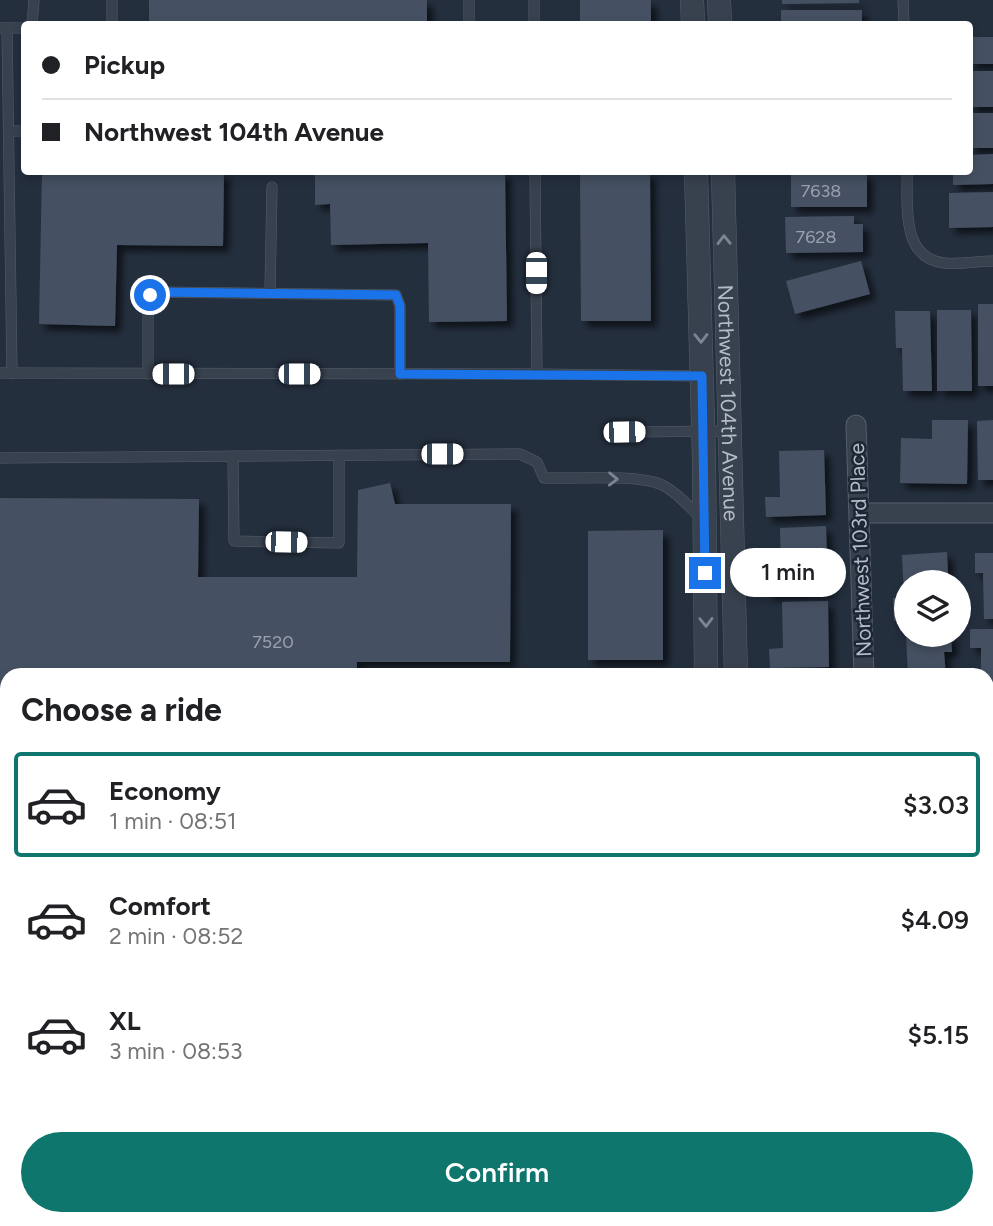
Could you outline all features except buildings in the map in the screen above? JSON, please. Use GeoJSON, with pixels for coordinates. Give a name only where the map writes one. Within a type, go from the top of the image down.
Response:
{"type":"FeatureCollection","features":[{"type":"Feature","properties":{"kind":"street"},"geometry":{"type":"LineString","coordinates":[[692,0],[692,21]]}},
{"type":"Feature","properties":{"kind":"street"},"geometry":{"type":"LineString","coordinates":[[719,0],[720,21]]}},
{"type":"Feature","properties":{"kind":"street","name":"Northwest 104th Avenue"},"geometry":{"type":"LineString","coordinates":[[696,175],[706,668]]}},
{"type":"Feature","properties":{"kind":"street","name":"Northwest 104th Avenue"},"geometry":{"type":"LineString","coordinates":[[723,175],[736,668]]}},
{"type":"Feature","properties":{"kind":"street","name":"Northwest 103rd Place"},"geometry":{"type":"LineString","coordinates":[[856,425],[864,668]]}},
{"type":"Feature","properties":{"kind":"street"},"geometry":{"type":"LineString","coordinates":[[859,513],[993,513]]}},
{"type":"Feature","properties":{"kind":"lane"},"geometry":{"type":"LineString","coordinates":[[32,21],[34,0]]}},
{"type":"Feature","properties":{"kind":"lane"},"geometry":{"type":"LineString","coordinates":[[112,0],[112,21]]}},
{"type":"Feature","properties":{"kind":"lane"},"geometry":{"type":"LineString","coordinates":[[469,0],[469,21]]}},
{"type":"Feature","properties":{"kind":"lane"},"geometry":{"type":"LineString","coordinates":[[534,0],[534,21]]}},
{"type":"Feature","properties":{"kind":"lane"},"geometry":{"type":"LineString","coordinates":[[903,0],[904,21]]}},
{"type":"Feature","properties":{"kind":"lane"},"geometry":{"type":"LineString","coordinates":[[4,28],[9,131],[12,373]]}},
{"type":"Feature","properties":{"kind":"lane"},"geometry":{"type":"LineString","coordinates":[[9,131],[21,131]]}},
{"type":"Feature","properties":{"kind":"lane"},"geometry":{"type":"LineString","coordinates":[[535,175],[537,374]]}},
{"type":"Feature","properties":{"kind":"lane"},"geometry":{"type":"LineString","coordinates":[[907,175],[908,225],[914,246],[934,261],[993,261]]}},
{"type":"Feature","properties":{"kind":"lane"},"geometry":{"type":"LineString","coordinates":[[270,292],[271,187]]}},
{"type":"Feature","properties":{"kind":"lane"},"geometry":{"type":"LineString","coordinates":[[148,374],[150,295],[158,292],[396,295],[400,306],[400,374]]}},
{"type":"Feature","properties":{"kind":"lane"},"geometry":{"type":"LineString","coordinates":[[0,373],[702,376]]}},
{"type":"Feature","properties":{"kind":"lane"},"geometry":{"type":"LineString","coordinates":[[624,432],[730,431]]}},
{"type":"Feature","properties":{"kind":"lane"},"geometry":{"type":"LineString","coordinates":[[0,458],[520,454],[537,462],[544,478],[644,480],[661,485],[672,491],[705,522]]}},
{"type":"Feature","properties":{"kind":"lane"},"geometry":{"type":"LineString","coordinates":[[233,456],[234,541],[339,544],[339,455]]}},
{"type":"Feature","properties":{"kind":"route"},"geometry":{"type":"LineString","coordinates":[[150,295],[158,292],[396,295],[400,306],[400,374],[702,376],[705,573]]}}]}
